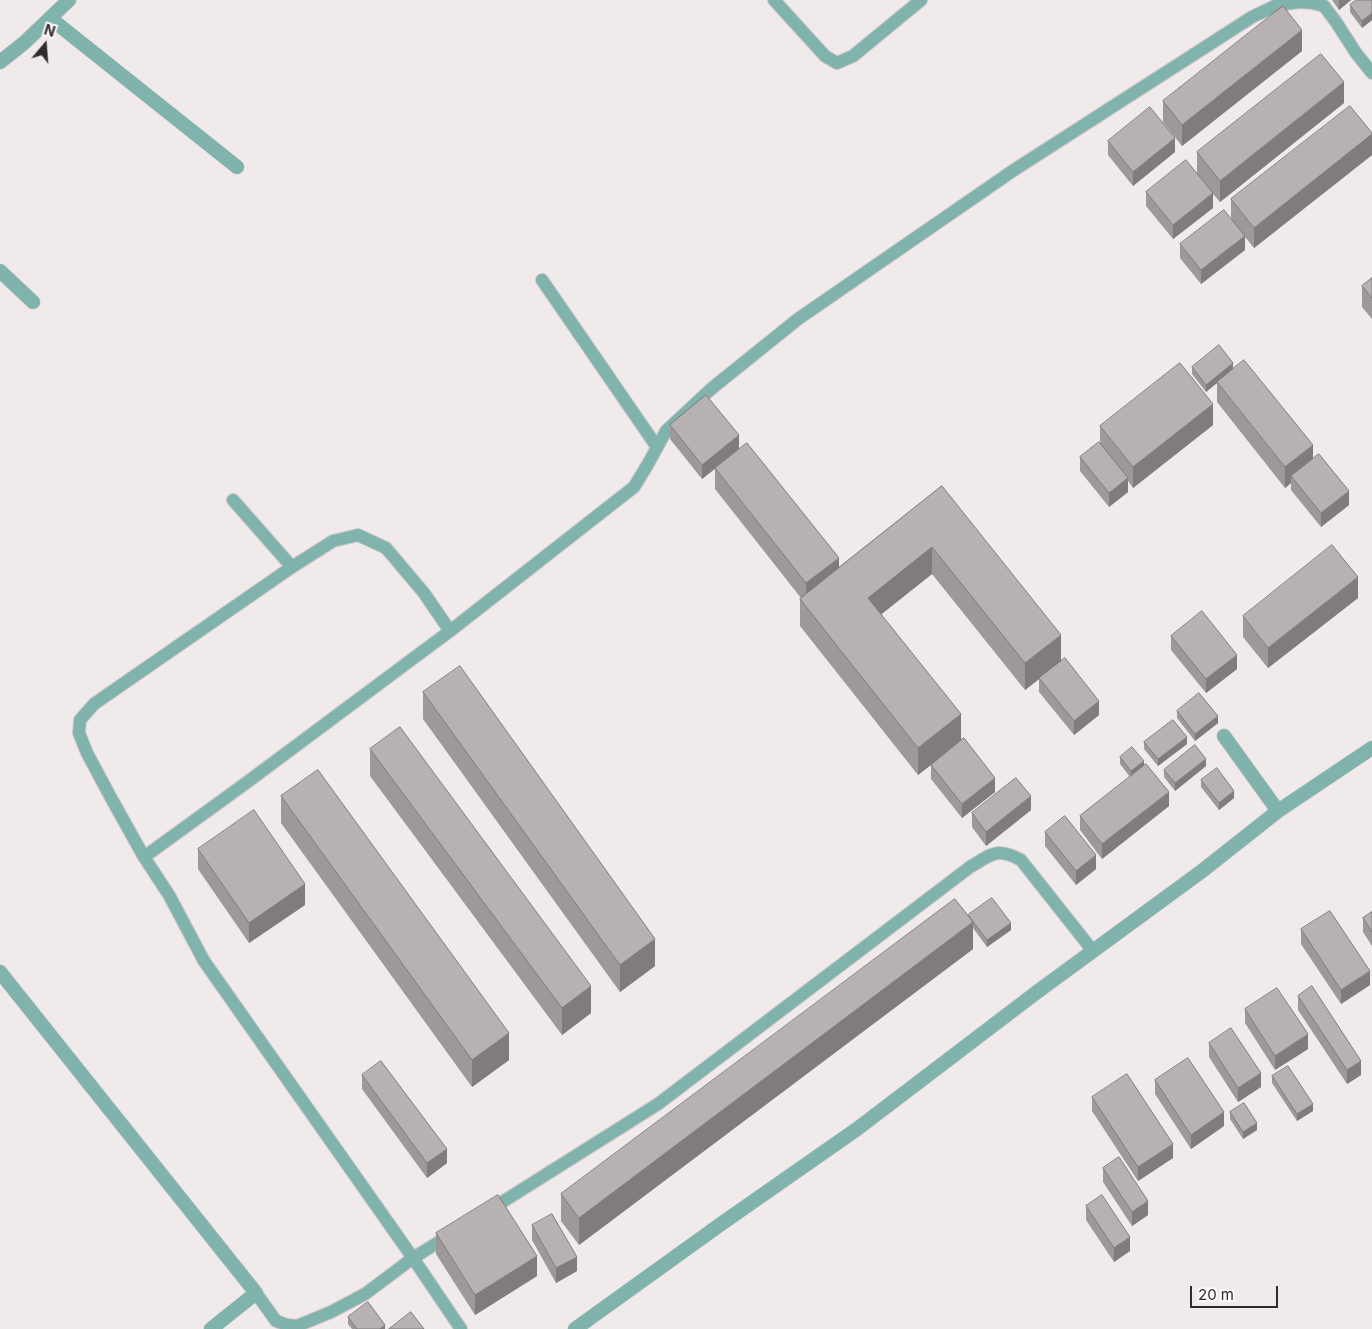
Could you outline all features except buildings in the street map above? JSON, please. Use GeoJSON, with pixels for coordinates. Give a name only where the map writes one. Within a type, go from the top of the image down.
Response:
{"type":"FeatureCollection","features":[{"type":"Feature","properties":{"kind":"street"},"geometry":{"type":"LineString","coordinates":[[0,62],[24,43],[68,0]]}},
{"type":"Feature","properties":{"kind":"street"},"geometry":{"type":"LineString","coordinates":[[50,18],[237,167]]}},
{"type":"Feature","properties":{"kind":"street"},"geometry":{"type":"LineString","coordinates":[[0,271],[33,302]]}},
{"type":"Feature","properties":{"kind":"street"},"geometry":{"type":"LineString","coordinates":[[1224,736],[1278,811]]}},
{"type":"Feature","properties":{"kind":"street"},"geometry":{"type":"LineString","coordinates":[[575,1329],[720,1224],[858,1129],[1037,992],[1202,871],[1278,811],[1372,748]]}},
{"type":"Feature","properties":{"kind":"street"},"geometry":{"type":"LineString","coordinates":[[0,972],[256,1293],[211,1329]]}},
{"type":"Feature","properties":{"kind":"lane"},"geometry":{"type":"LineString","coordinates":[[774,0],[825,56],[837,64],[853,56],[921,0]]}},
{"type":"Feature","properties":{"kind":"lane"},"geometry":{"type":"LineString","coordinates":[[144,857],[450,631],[634,487],[666,431],[711,389],[798,319],[1014,170],[1252,17],[1277,5],[1300,2],[1324,6],[1372,73]]}},
{"type":"Feature","properties":{"kind":"lane"},"geometry":{"type":"LineString","coordinates":[[542,280],[657,447]]}},
{"type":"Feature","properties":{"kind":"lane"},"geometry":{"type":"LineString","coordinates":[[233,500],[292,567]]}},
{"type":"Feature","properties":{"kind":"lane"},"geometry":{"type":"LineString","coordinates":[[450,631],[424,593],[386,548],[358,535],[332,541],[94,704],[80,720],[79,734],[110,796],[144,857],[169,895],[204,961],[461,1329]]}},
{"type":"Feature","properties":{"kind":"lane"},"geometry":{"type":"LineString","coordinates":[[480,1215],[658,1104],[970,868],[994,853],[1008,853],[1022,860],[1093,951]]}},
{"type":"Feature","properties":{"kind":"lane"},"geometry":{"type":"LineString","coordinates":[[256,1293],[276,1321],[297,1326],[331,1312],[365,1294],[413,1258],[464,1226]]}}]}
